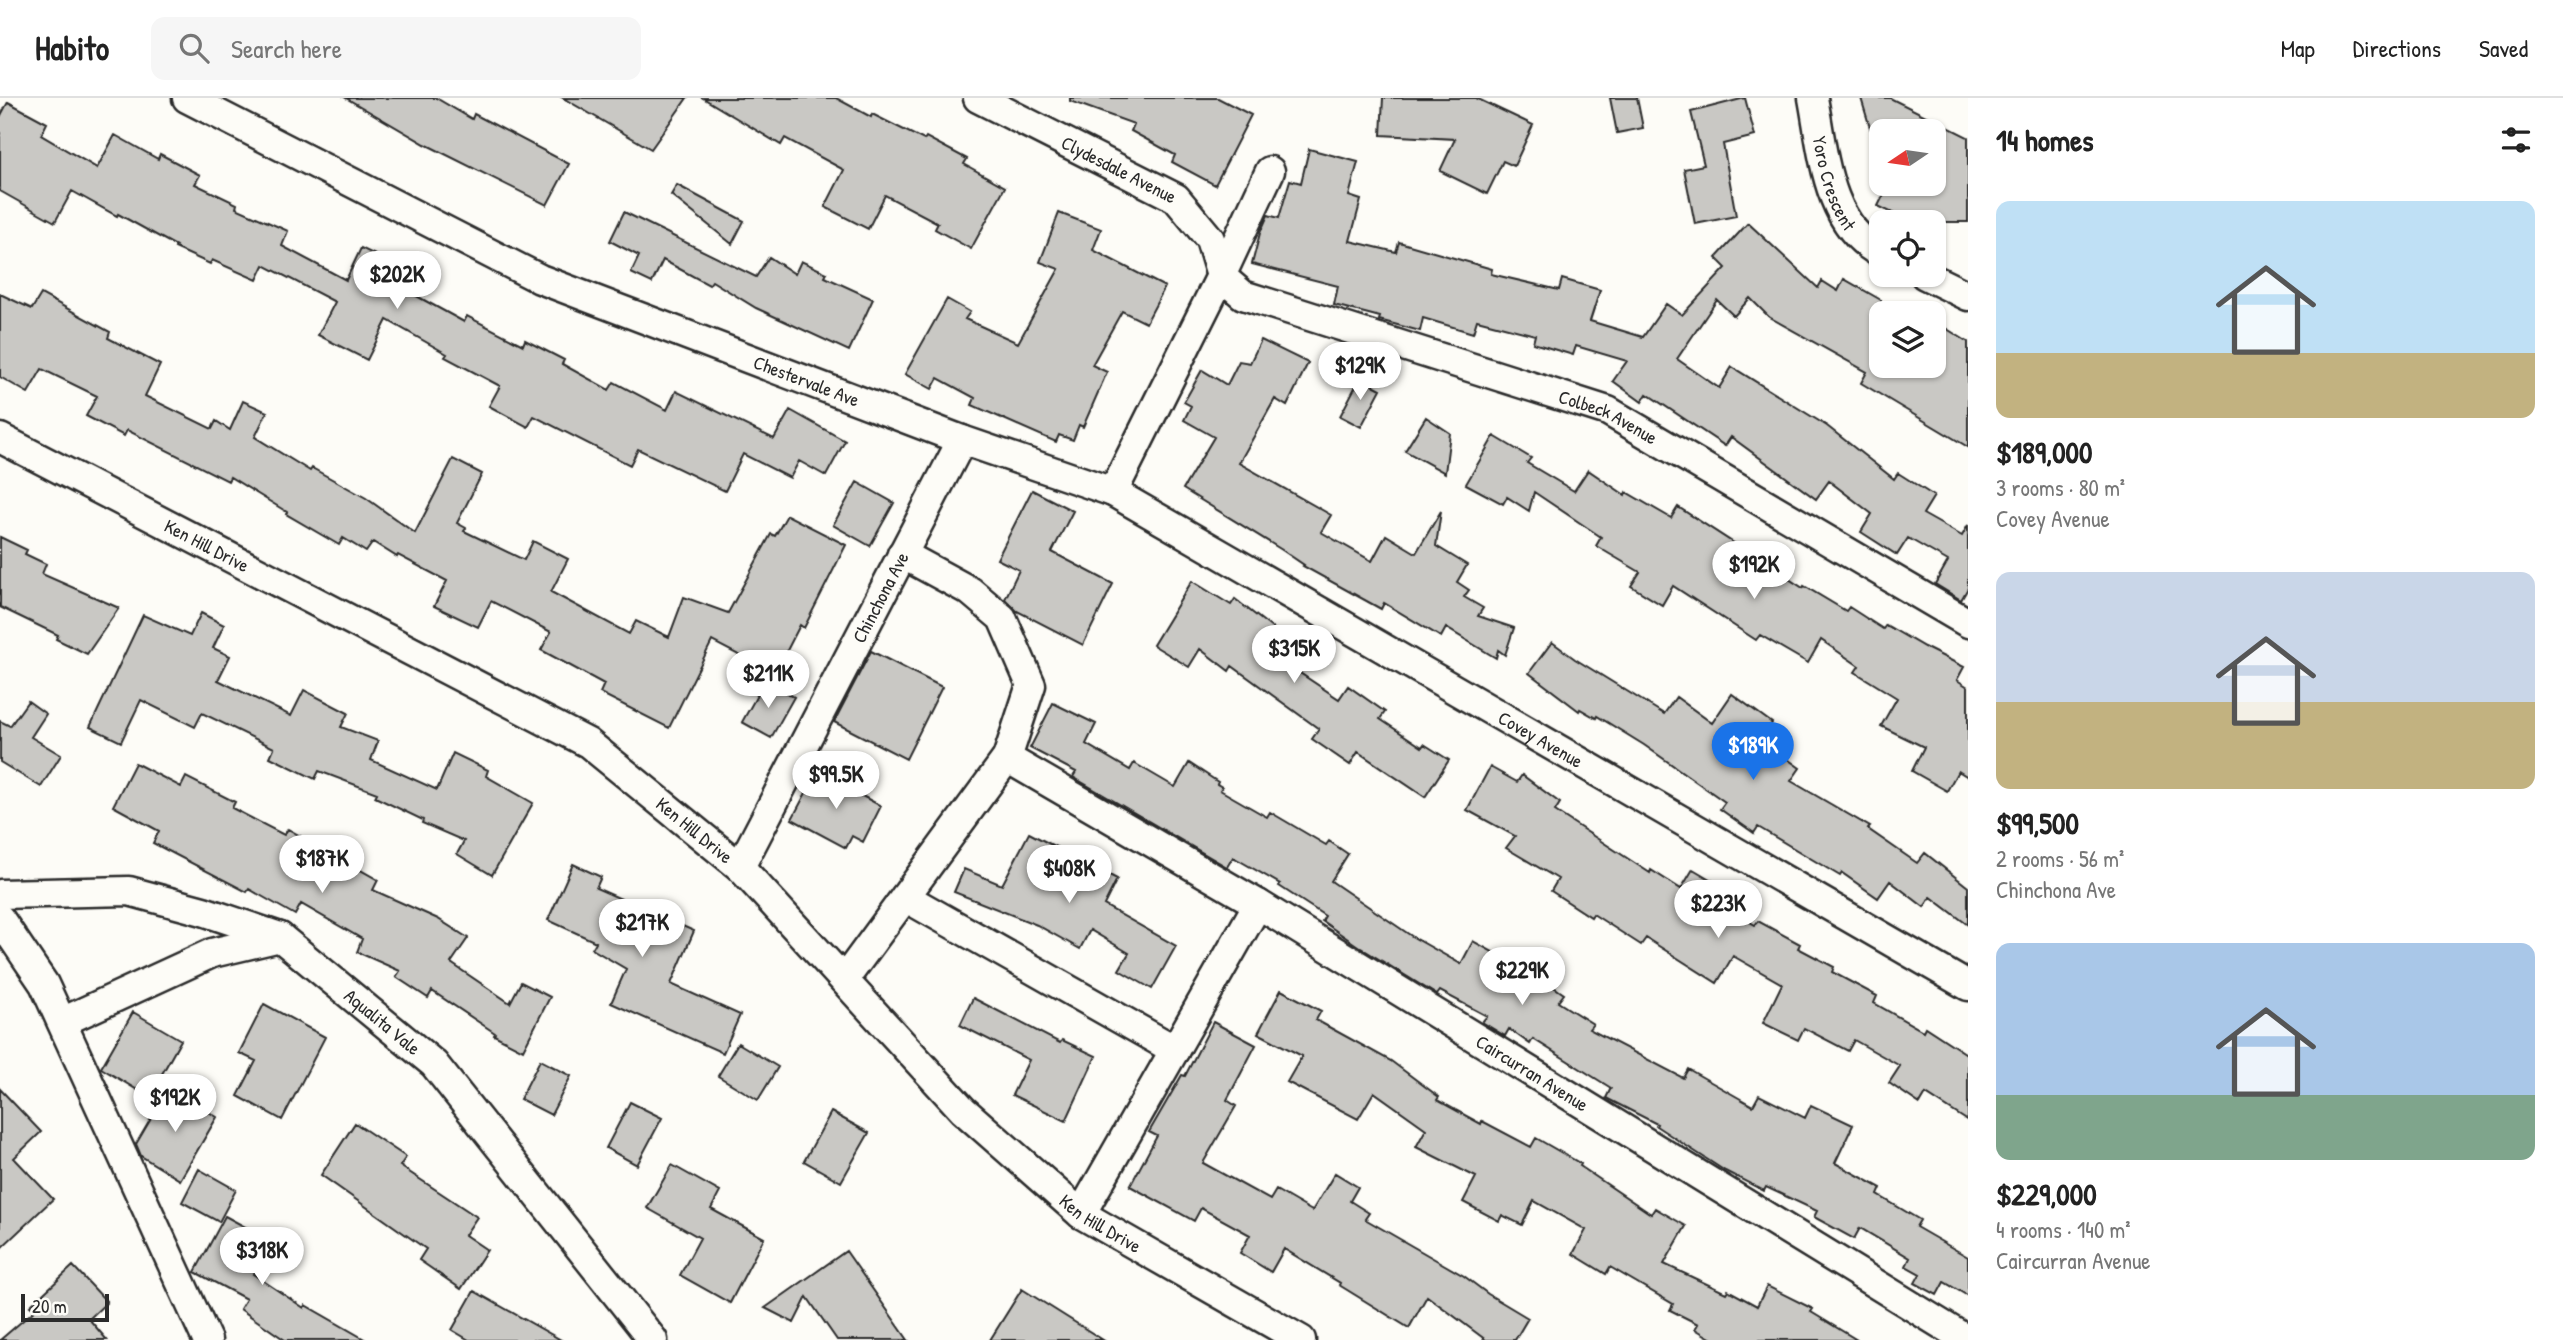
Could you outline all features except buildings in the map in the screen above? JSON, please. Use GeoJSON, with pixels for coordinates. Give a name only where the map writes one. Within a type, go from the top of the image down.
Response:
{"type":"FeatureCollection","features":[{"type":"Feature","properties":{"kind":"street","name":"Chestervale Ave"},"geometry":{"type":"LineString","coordinates":[[187,98],[540,279],[962,440],[1113,492]]}},
{"type":"Feature","properties":{"kind":"street","name":"Clydesdale Avenue"},"geometry":{"type":"LineString","coordinates":[[978,98],[1176,198],[1210,239],[1221,276]]}},
{"type":"Feature","properties":{"kind":"street","name":"Yoro Crescent"},"geometry":{"type":"LineString","coordinates":[[1813,98],[1832,192],[1847,223],[1869,247]]}},
{"type":"Feature","properties":{"kind":"street"},"geometry":{"type":"LineString","coordinates":[[1113,492],[1221,276],[1270,171]]}},
{"type":"Feature","properties":{"kind":"street","name":"Colbeck Avenue"},"geometry":{"type":"LineString","coordinates":[[1221,276],[1243,295],[1608,411],[1968,623]]}},
{"type":"Feature","properties":{"kind":"street"},"geometry":{"type":"LineString","coordinates":[[1946,285],[1968,296]]}},
{"type":"Feature","properties":{"kind":"street","name":"Ken Hill Drive"},"geometry":{"type":"LineString","coordinates":[[0,438],[589,743],[740,867],[963,1110],[1082,1214],[1301,1340]]}},
{"type":"Feature","properties":{"kind":"street","name":"Chinchona Ave"},"geometry":{"type":"LineString","coordinates":[[740,867],[962,440]]}},
{"type":"Feature","properties":{"kind":"street","name":"Covey Avenue"},"geometry":{"type":"LineString","coordinates":[[1113,492],[1968,986]]}},
{"type":"Feature","properties":{"kind":"street"},"geometry":{"type":"LineString","coordinates":[[844,980],[1007,758],[1031,685],[1002,618],[970,591],[902,554]]}},
{"type":"Feature","properties":{"kind":"street","name":"Caircurran Avenue"},"geometry":{"type":"LineString","coordinates":[[1007,758],[1258,904],[1967,1340]]}},
{"type":"Feature","properties":{"kind":"street","name":"Aqualita Vale"},"geometry":{"type":"LineString","coordinates":[[0,894],[129,891],[203,911],[280,937],[434,1064],[653,1340]]}},
{"type":"Feature","properties":{"kind":"street"},"geometry":{"type":"LineString","coordinates":[[905,897],[1175,1050]]}},
{"type":"Feature","properties":{"kind":"street"},"geometry":{"type":"LineString","coordinates":[[1082,1214],[1258,904]]}},
{"type":"Feature","properties":{"kind":"street"},"geometry":{"type":"LineString","coordinates":[[0,919],[44,984],[207,1340]]}},
{"type":"Feature","properties":{"kind":"street"},"geometry":{"type":"LineString","coordinates":[[62,1022],[212,953],[280,937]]}}]}
